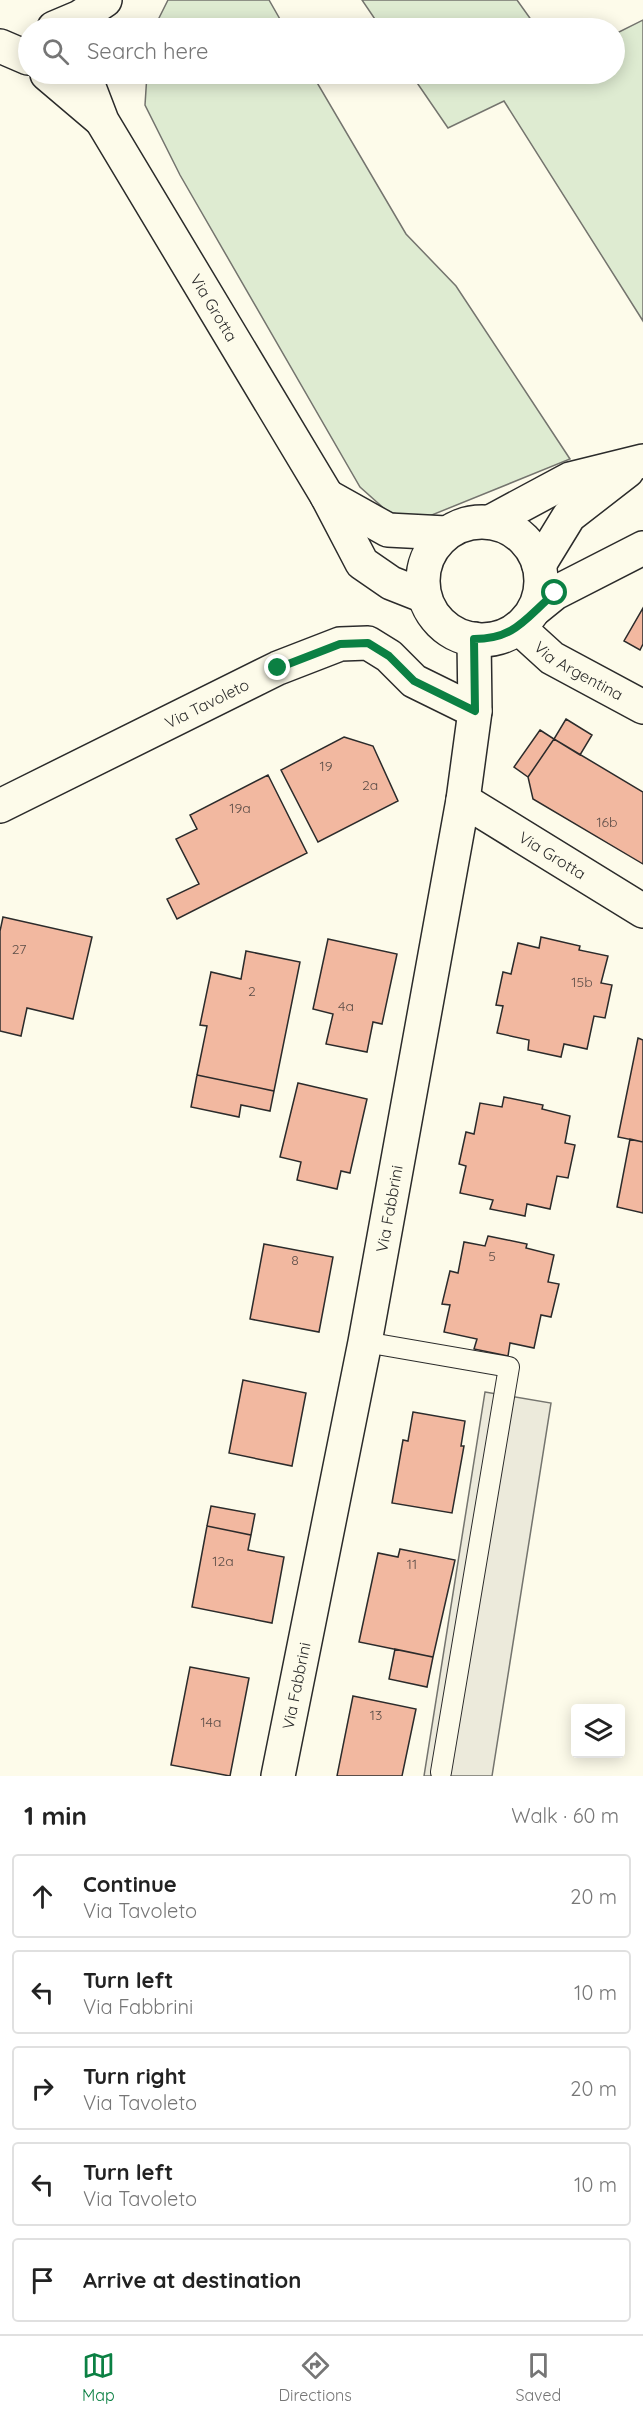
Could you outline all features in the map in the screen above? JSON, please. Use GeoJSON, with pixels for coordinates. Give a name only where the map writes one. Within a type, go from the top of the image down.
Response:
{"type":"FeatureCollection","features":[{"type":"Feature","properties":{"kind":"street"},"geometry":{"type":"LineString","coordinates":[[0,38],[18,36]]}},
{"type":"Feature","properties":{"kind":"street"},"geometry":{"type":"LineString","coordinates":[[0,46],[18,54]]}},
{"type":"Feature","properties":{"kind":"street","name":"Via Grotta"},"geometry":{"type":"LineString","coordinates":[[58,84],[102,121]]}},
{"type":"Feature","properties":{"kind":"street","name":"Via Grotta"},"geometry":{"type":"LineString","coordinates":[[88,84],[102,121],[327,496],[362,563],[391,584],[424,596]]}},
{"type":"Feature","properties":{"kind":"street"},"geometry":{"type":"LineString","coordinates":[[490,522],[570,479],[640,463]]}},
{"type":"Feature","properties":{"kind":"street"},"geometry":{"type":"LineString","coordinates":[[539,565],[569,516],[640,463]]}},
{"type":"Feature","properties":{"kind":"street","name":"Via Grotta"},"geometry":{"type":"LineString","coordinates":[[327,496],[388,530],[446,533]]}},
{"type":"Feature","properties":{"kind":"street"},"geometry":{"type":"LineString","coordinates":[[526,619],[540,596],[542,580],[532,549],[521,536],[506,526],[475,521],[460,525],[446,533],[434,545],[426,561],[423,578],[424,596],[431,612],[443,625],[458,635],[474,639],[490,639],[505,635],[526,619],[555,593],[643,548]]}},
{"type":"Feature","properties":{"kind":"street","name":"Via Argentina"},"geometry":{"type":"LineString","coordinates":[[526,619],[552,658],[643,707]]}},
{"type":"Feature","properties":{"kind":"street","name":"Via Fabbrini"},"geometry":{"type":"LineString","coordinates":[[278,1776],[364,1342],[463,800],[475,711],[474,639]]}},
{"type":"Feature","properties":{"kind":"street","name":"Via Tavoleto"},"geometry":{"type":"LineString","coordinates":[[0,806],[278,668],[340,644],[368,643],[389,656],[414,681],[475,711]]}},
{"type":"Feature","properties":{"kind":"street","name":"Via Grotta"},"geometry":{"type":"LineString","coordinates":[[463,800],[643,910]]}},
{"type":"Feature","properties":{"kind":"lane"},"geometry":{"type":"LineString","coordinates":[[364,1342],[509,1367],[441,1772]]}},
{"type":"Feature","properties":{"kind":"green space"},"geometry":{"type":"Polygon","coordinates":[[[168,0],[269,0],[279,18],[159,18],[168,0]]]}},
{"type":"Feature","properties":{"kind":"green space"},"geometry":{"type":"Polygon","coordinates":[[[362,0],[517,0],[530,18],[374,18],[362,0]]]}},
{"type":"Feature","properties":{"kind":"green space"},"geometry":{"type":"Polygon","coordinates":[[[643,20],[643,321],[504,101],[448,128],[418,84],[625,84],[625,29],[643,20]]]}},
{"type":"Feature","properties":{"kind":"green space"},"geometry":{"type":"Polygon","coordinates":[[[146,84],[318,84],[406,234],[456,286],[570,459],[422,519],[388,512],[360,487],[180,175],[145,105],[146,84]]]}},
{"type":"Feature","properties":{"kind":"shaded area"},"geometry":{"type":"Polygon","coordinates":[[[485,1392],[551,1403],[492,1776],[424,1776],[485,1392]]]}},
{"type":"Feature","properties":{"kind":"building"},"geometry":{"type":"Polygon","coordinates":[[[643,608],[643,644],[640,650],[624,641],[643,608]]]}},
{"type":"Feature","properties":{"kind":"building"},"geometry":{"type":"Polygon","coordinates":[[[566,719],[592,735],[580,755],[554,739],[566,719]]]}},
{"type":"Feature","properties":{"kind":"building"},"geometry":{"type":"Polygon","coordinates":[[[540,730],[554,739],[528,777],[514,767],[540,730]]]}},
{"type":"Feature","properties":{"kind":"building"},"geometry":{"type":"Polygon","coordinates":[[[344,737],[373,746],[398,801],[318,842],[281,770],[344,737]]]}},
{"type":"Feature","properties":{"kind":"building"},"geometry":{"type":"Polygon","coordinates":[[[554,739],[643,792],[643,864],[533,799],[528,777],[554,739]]]}},
{"type":"Feature","properties":{"kind":"building"},"geometry":{"type":"Polygon","coordinates":[[[268,775],[307,853],[177,919],[167,899],[199,884],[176,839],[197,829],[190,815],[268,775]]]}},
{"type":"Feature","properties":{"kind":"building"},"geometry":{"type":"Polygon","coordinates":[[[3,917],[92,937],[73,1019],[27,1008],[21,1036],[0,1031],[0,931],[3,917]]]}},
{"type":"Feature","properties":{"kind":"building"},"geometry":{"type":"Polygon","coordinates":[[[541,937],[580,946],[579,950],[608,956],[601,983],[612,985],[605,1018],[594,1016],[587,1049],[564,1044],[561,1057],[528,1050],[529,1040],[497,1033],[503,1006],[496,1005],[503,972],[511,974],[518,943],[539,948],[541,937]]]}},
{"type":"Feature","properties":{"kind":"building"},"geometry":{"type":"Polygon","coordinates":[[[328,939],[397,954],[382,1024],[373,1022],[367,1052],[326,1044],[333,1014],[313,1009],[328,939]]]}},
{"type":"Feature","properties":{"kind":"building"},"geometry":{"type":"Polygon","coordinates":[[[246,951],[300,962],[274,1091],[197,1075],[207,1026],[200,1025],[211,972],[241,979],[246,951]]]}},
{"type":"Feature","properties":{"kind":"building"},"geometry":{"type":"Polygon","coordinates":[[[638,1038],[643,1040],[643,1142],[618,1137],[638,1038]]]}},
{"type":"Feature","properties":{"kind":"building"},"geometry":{"type":"Polygon","coordinates":[[[197,1075],[274,1091],[270,1111],[241,1105],[239,1117],[191,1107],[197,1075]]]}},
{"type":"Feature","properties":{"kind":"building"},"geometry":{"type":"Polygon","coordinates":[[[298,1083],[367,1099],[350,1173],[341,1171],[337,1189],[297,1180],[301,1162],[280,1157],[298,1083]]]}},
{"type":"Feature","properties":{"kind":"building"},"geometry":{"type":"Polygon","coordinates":[[[504,1097],[543,1105],[542,1109],[570,1116],[565,1143],[575,1145],[568,1178],[557,1176],[550,1209],[527,1204],[525,1216],[490,1209],[493,1200],[460,1193],[466,1166],[459,1164],[466,1132],[474,1134],[480,1103],[502,1107],[504,1097]]]}},
{"type":"Feature","properties":{"kind":"building"},"geometry":{"type":"Polygon","coordinates":[[[630,1139],[643,1142],[643,1213],[617,1207],[630,1139]]]}},
{"type":"Feature","properties":{"kind":"building"},"geometry":{"type":"Polygon","coordinates":[[[488,1236],[527,1244],[526,1248],[554,1255],[548,1282],[559,1284],[551,1317],[541,1315],[534,1348],[510,1343],[508,1356],[474,1349],[477,1339],[444,1332],[450,1305],[442,1304],[450,1271],[458,1273],[464,1242],[485,1246],[488,1236]]]}},
{"type":"Feature","properties":{"kind":"building"},"geometry":{"type":"Polygon","coordinates":[[[264,1244],[333,1257],[319,1332],[250,1319],[264,1244]]]}},
{"type":"Feature","properties":{"kind":"building"},"geometry":{"type":"Polygon","coordinates":[[[243,1380],[306,1393],[292,1466],[229,1453],[243,1380]]]}},
{"type":"Feature","properties":{"kind":"building"},"geometry":{"type":"Polygon","coordinates":[[[413,1412],[465,1421],[461,1446],[464,1446],[452,1513],[392,1503],[403,1440],[408,1441],[413,1412]]]}},
{"type":"Feature","properties":{"kind":"building"},"geometry":{"type":"Polygon","coordinates":[[[211,1506],[255,1514],[251,1535],[207,1526],[211,1506]]]}},
{"type":"Feature","properties":{"kind":"building"},"geometry":{"type":"Polygon","coordinates":[[[207,1526],[251,1535],[248,1550],[284,1557],[272,1623],[192,1607],[207,1526]]]}},
{"type":"Feature","properties":{"kind":"building"},"geometry":{"type":"Polygon","coordinates":[[[400,1549],[455,1560],[433,1657],[359,1642],[378,1553],[398,1557],[400,1549]]]}},
{"type":"Feature","properties":{"kind":"building"},"geometry":{"type":"Polygon","coordinates":[[[395,1649],[433,1657],[427,1687],[389,1679],[395,1649]]]}},
{"type":"Feature","properties":{"kind":"building"},"geometry":{"type":"Polygon","coordinates":[[[190,1667],[249,1678],[230,1776],[171,1765],[190,1667]]]}},
{"type":"Feature","properties":{"kind":"building"},"geometry":{"type":"Polygon","coordinates":[[[353,1696],[416,1709],[402,1776],[337,1776],[353,1696]]]}},
{"type":"Feature","properties":{"kind":"route"},"geometry":{"type":"LineString","coordinates":[[278,668],[340,644],[368,643],[389,656],[414,681],[475,711],[474,639],[490,639],[519,628],[534,610],[555,593]]}}]}
